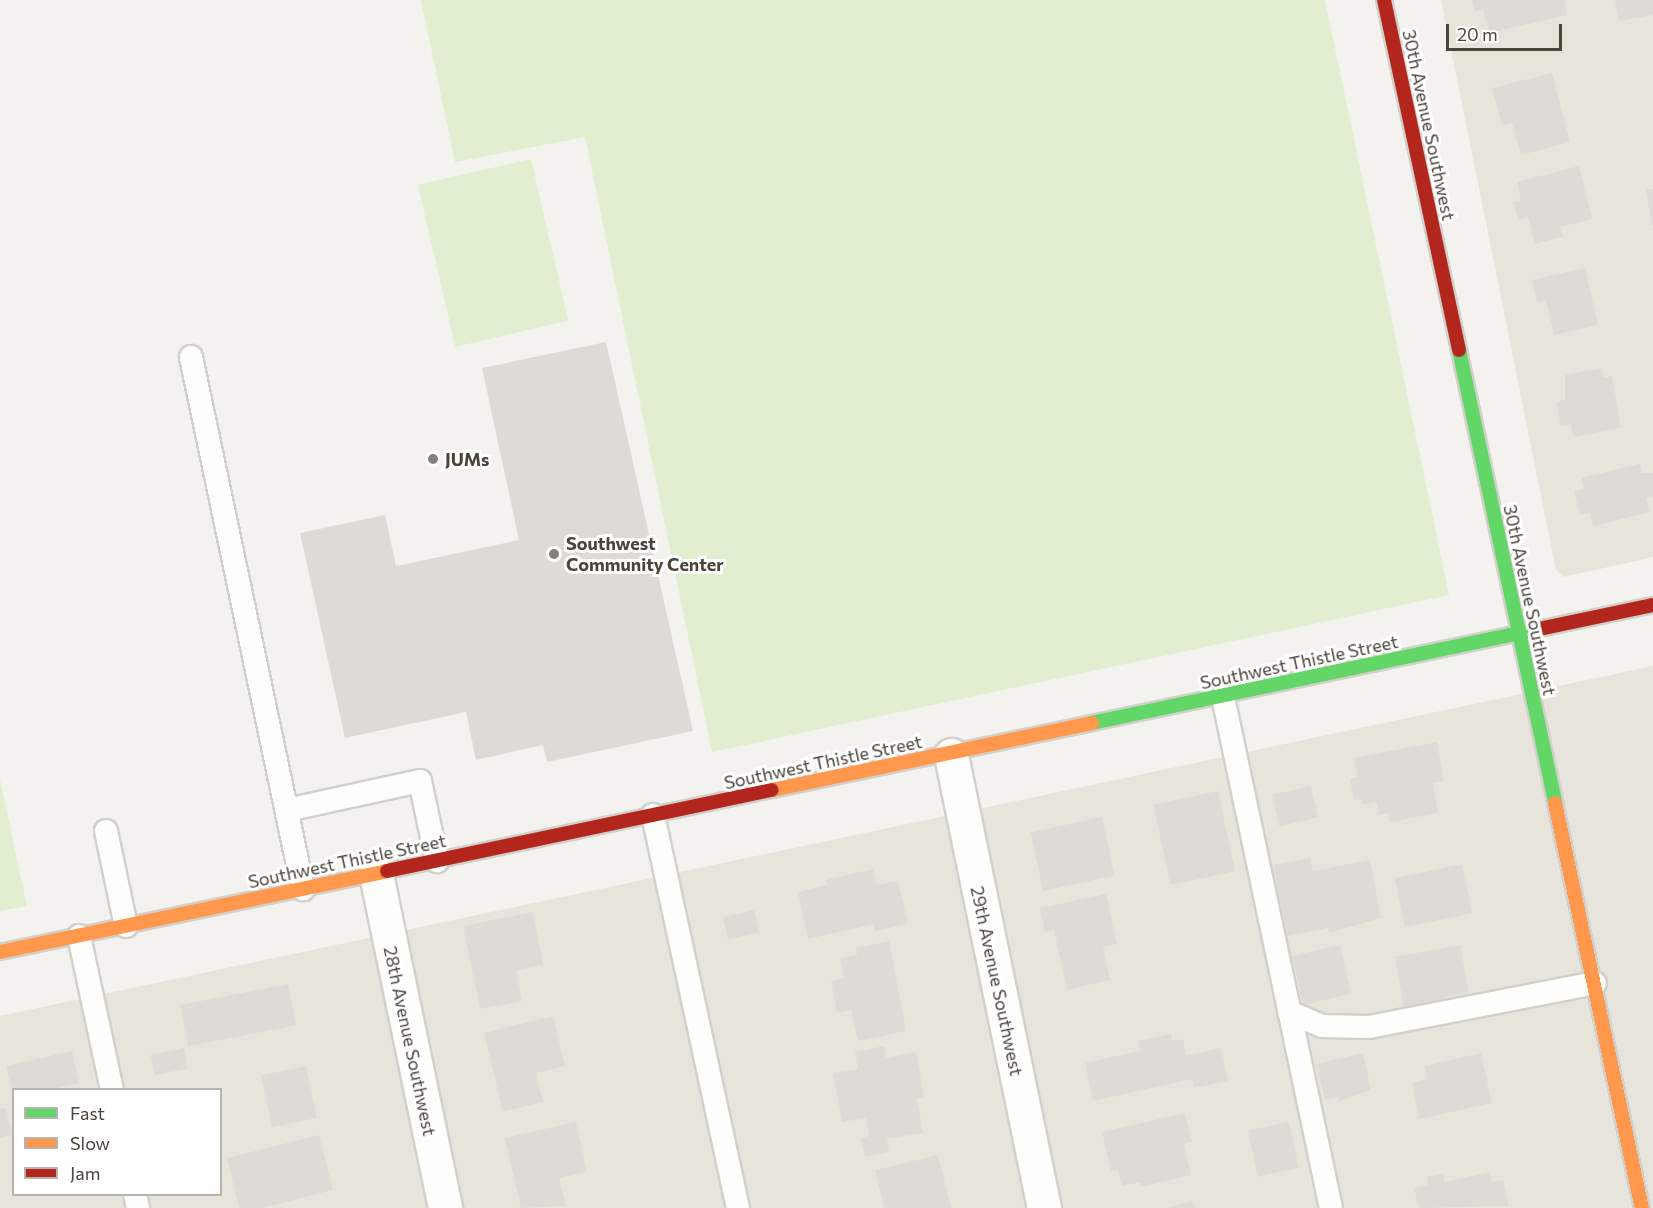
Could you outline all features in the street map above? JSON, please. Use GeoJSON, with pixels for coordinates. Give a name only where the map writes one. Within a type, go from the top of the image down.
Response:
{"type":"FeatureCollection","features":[{"type":"Feature","properties":{"kind":"street","name":"30th Avenue Southwest"},"geometry":{"type":"LineString","coordinates":[[1384,0],[1642,1208]]}},
{"type":"Feature","properties":{"kind":"street","name":"Southwest Thistle Street"},"geometry":{"type":"LineString","coordinates":[[0,952],[951,755],[1653,605]]}},
{"type":"Feature","properties":{"kind":"street","name":"29th Avenue Southwest"},"geometry":{"type":"LineString","coordinates":[[951,755],[1044,1208]]}},
{"type":"Feature","properties":{"kind":"street","name":"28th Avenue Southwest"},"geometry":{"type":"LineString","coordinates":[[376,874],[445,1208]]}},
{"type":"Feature","properties":{"kind":"lane"},"geometry":{"type":"LineString","coordinates":[[191,357],[303,888]]}},
{"type":"Feature","properties":{"kind":"lane"},"geometry":{"type":"LineString","coordinates":[[1223,697],[1331,1208]]}},
{"type":"Feature","properties":{"kind":"lane"},"geometry":{"type":"LineString","coordinates":[[287,810],[420,782],[437,861]]}},
{"type":"Feature","properties":{"kind":"lane"},"geometry":{"type":"LineString","coordinates":[[653,815],[738,1208]]}},
{"type":"Feature","properties":{"kind":"lane"},"geometry":{"type":"LineString","coordinates":[[106,831],[126,926]]}},
{"type":"Feature","properties":{"kind":"lane"},"geometry":{"type":"LineString","coordinates":[[79,936],[112,1088]]}},
{"type":"Feature","properties":{"kind":"lane"},"geometry":{"type":"LineString","coordinates":[[1289,1012],[1322,1026],[1369,1027],[1595,983]]}},
{"type":"Feature","properties":{"kind":"shaded area"},"geometry":{"type":"Polygon","coordinates":[[[1441,0],[1653,0],[1653,557],[1564,577],[1556,570],[1441,0]]]}},
{"type":"Feature","properties":{"kind":"shaded area"},"geometry":{"type":"Polygon","coordinates":[[[1653,666],[1653,1208],[0,1208],[0,1016],[1653,666]]]}},
{"type":"Feature","properties":{"kind":"green space"},"geometry":{"type":"Polygon","coordinates":[[[421,0],[1325,0],[1449,595],[712,752],[585,137],[455,162],[421,0]]]}},
{"type":"Feature","properties":{"kind":"green space"},"geometry":{"type":"Polygon","coordinates":[[[531,159],[568,321],[455,347],[418,185],[531,159]]]}},
{"type":"Feature","properties":{"kind":"green space"},"geometry":{"type":"Polygon","coordinates":[[[0,779],[27,906],[0,911],[0,779]]]}},
{"type":"Feature","properties":{"kind":"building"},"geometry":{"type":"Polygon","coordinates":[[[1472,0],[1564,0],[1567,15],[1489,33],[1483,9],[1475,11],[1472,0]]]}},
{"type":"Feature","properties":{"kind":"building"},"geometry":{"type":"Polygon","coordinates":[[[1615,0],[1653,0],[1653,15],[1619,21],[1615,0]]]}},
{"type":"Feature","properties":{"kind":"building"},"geometry":{"type":"Polygon","coordinates":[[[1552,73],[1570,142],[1521,155],[1512,123],[1502,125],[1492,88],[1552,73]]]}},
{"type":"Feature","properties":{"kind":"building"},"geometry":{"type":"Polygon","coordinates":[[[1579,166],[1592,219],[1560,227],[1563,237],[1535,244],[1528,217],[1518,220],[1514,202],[1521,201],[1517,182],[1579,166]]]}},
{"type":"Feature","properties":{"kind":"building"},"geometry":{"type":"Polygon","coordinates":[[[1653,189],[1653,225],[1652,225],[1646,190],[1653,189]]]}},
{"type":"Feature","properties":{"kind":"building"},"geometry":{"type":"Polygon","coordinates":[[[1585,268],[1598,325],[1554,335],[1546,300],[1537,302],[1532,280],[1585,268]]]}},
{"type":"Feature","properties":{"kind":"building","name":"Southwest Community Center"},"geometry":{"type":"Polygon","coordinates":[[[606,342],[693,731],[547,762],[543,745],[476,760],[466,712],[345,738],[300,533],[385,515],[396,566],[519,540],[482,368],[606,342]]]}},
{"type":"Feature","properties":{"kind":"building"},"geometry":{"type":"Polygon","coordinates":[[[1602,368],[1604,378],[1612,376],[1621,428],[1573,437],[1571,424],[1561,426],[1556,402],[1565,400],[1565,375],[1602,368]]]}},
{"type":"Feature","properties":{"kind":"building"},"geometry":{"type":"Polygon","coordinates":[[[1640,464],[1642,473],[1653,473],[1653,496],[1646,498],[1650,512],[1593,526],[1590,513],[1580,515],[1574,491],[1584,489],[1581,478],[1640,464]]]}},
{"type":"Feature","properties":{"kind":"building"},"geometry":{"type":"Polygon","coordinates":[[[1437,742],[1444,781],[1433,783],[1438,813],[1390,822],[1388,813],[1379,815],[1377,802],[1363,805],[1362,799],[1354,800],[1350,779],[1358,777],[1354,758],[1437,742]]]}},
{"type":"Feature","properties":{"kind":"building"},"geometry":{"type":"Polygon","coordinates":[[[1311,786],[1318,817],[1279,826],[1272,795],[1311,786]]]}},
{"type":"Feature","properties":{"kind":"building"},"geometry":{"type":"Polygon","coordinates":[[[1218,791],[1235,871],[1170,885],[1153,805],[1218,791]]]}},
{"type":"Feature","properties":{"kind":"building"},"geometry":{"type":"Polygon","coordinates":[[[1102,817],[1114,876],[1043,891],[1031,832],[1102,817]]]}},
{"type":"Feature","properties":{"kind":"building"},"geometry":{"type":"Polygon","coordinates":[[[1310,858],[1313,871],[1370,860],[1381,918],[1329,933],[1328,928],[1287,936],[1273,865],[1310,858]]]}},
{"type":"Feature","properties":{"kind":"building"},"geometry":{"type":"Polygon","coordinates":[[[1462,864],[1472,913],[1405,927],[1395,878],[1462,864]]]}},
{"type":"Feature","properties":{"kind":"building"},"geometry":{"type":"Polygon","coordinates":[[[873,869],[877,885],[898,881],[908,924],[875,931],[874,924],[808,939],[798,892],[827,885],[826,880],[873,869]]]}},
{"type":"Feature","properties":{"kind":"building"},"geometry":{"type":"Polygon","coordinates":[[[1106,894],[1117,944],[1103,947],[1110,980],[1067,990],[1054,930],[1045,932],[1040,908],[1106,894]]]}},
{"type":"Feature","properties":{"kind":"building"},"geometry":{"type":"Polygon","coordinates":[[[754,910],[759,932],[728,940],[723,917],[754,910]]]}},
{"type":"Feature","properties":{"kind":"building"},"geometry":{"type":"Polygon","coordinates":[[[533,912],[543,965],[516,970],[522,1001],[480,1009],[463,926],[533,912]]]}},
{"type":"Feature","properties":{"kind":"building"},"geometry":{"type":"Polygon","coordinates":[[[889,941],[906,1031],[858,1041],[851,1010],[837,1013],[831,981],[844,978],[840,958],[857,955],[856,948],[889,941]]]}},
{"type":"Feature","properties":{"kind":"building"},"geometry":{"type":"Polygon","coordinates":[[[1340,945],[1351,994],[1304,1005],[1292,956],[1340,945]]]}},
{"type":"Feature","properties":{"kind":"building"},"geometry":{"type":"Polygon","coordinates":[[[1460,945],[1469,993],[1445,997],[1446,1005],[1434,1008],[1433,1003],[1404,1008],[1395,957],[1460,945]]]}},
{"type":"Feature","properties":{"kind":"building"},"geometry":{"type":"Polygon","coordinates":[[[288,984],[296,1025],[188,1046],[180,1005],[288,984]]]}},
{"type":"Feature","properties":{"kind":"building"},"geometry":{"type":"Polygon","coordinates":[[[553,1016],[565,1066],[536,1073],[543,1102],[503,1112],[484,1033],[553,1016]]]}},
{"type":"Feature","properties":{"kind":"building"},"geometry":{"type":"Polygon","coordinates":[[[1171,1034],[1172,1041],[1183,1039],[1186,1056],[1221,1048],[1228,1081],[1194,1088],[1192,1079],[1093,1101],[1085,1063],[1140,1051],[1138,1041],[1171,1034]]]}},
{"type":"Feature","properties":{"kind":"building"},"geometry":{"type":"Polygon","coordinates":[[[884,1046],[886,1058],[916,1052],[924,1097],[917,1098],[923,1133],[887,1139],[889,1152],[865,1157],[861,1138],[869,1136],[866,1118],[842,1122],[833,1073],[858,1069],[855,1052],[884,1046]]]}},
{"type":"Feature","properties":{"kind":"building"},"geometry":{"type":"Polygon","coordinates":[[[184,1048],[188,1069],[155,1075],[151,1054],[184,1048]]]}},
{"type":"Feature","properties":{"kind":"building"},"geometry":{"type":"Polygon","coordinates":[[[72,1051],[79,1083],[57,1088],[12,1088],[12,1090],[6,1066],[72,1051]]]}},
{"type":"Feature","properties":{"kind":"building"},"geometry":{"type":"Polygon","coordinates":[[[1363,1053],[1371,1090],[1339,1101],[1338,1097],[1325,1100],[1316,1064],[1363,1053]]]}},
{"type":"Feature","properties":{"kind":"building"},"geometry":{"type":"Polygon","coordinates":[[[1481,1053],[1492,1103],[1419,1119],[1412,1083],[1427,1079],[1425,1066],[1481,1053]]]}},
{"type":"Feature","properties":{"kind":"building"},"geometry":{"type":"Polygon","coordinates":[[[306,1066],[317,1118],[272,1127],[261,1076],[306,1066]]]}},
{"type":"Feature","properties":{"kind":"building"},"geometry":{"type":"Polygon","coordinates":[[[6,1108],[12,1135],[0,1138],[0,1109],[6,1108]]]}},
{"type":"Feature","properties":{"kind":"building"},"geometry":{"type":"Polygon","coordinates":[[[1185,1113],[1192,1142],[1184,1144],[1191,1175],[1141,1187],[1140,1182],[1122,1186],[1118,1170],[1111,1171],[1102,1132],[1185,1113]]]}},
{"type":"Feature","properties":{"kind":"building"},"geometry":{"type":"Polygon","coordinates":[[[576,1122],[587,1172],[559,1178],[566,1206],[521,1208],[505,1138],[576,1122]]]}},
{"type":"Feature","properties":{"kind":"building"},"geometry":{"type":"Polygon","coordinates":[[[1289,1122],[1299,1168],[1258,1177],[1248,1131],[1289,1122]]]}},
{"type":"Feature","properties":{"kind":"building"},"geometry":{"type":"Polygon","coordinates":[[[319,1135],[333,1190],[263,1208],[239,1208],[227,1158],[319,1135]]]}},
{"type":"Feature","properties":{"kind":"building"},"geometry":{"type":"Polygon","coordinates":[[[938,1155],[951,1208],[884,1208],[875,1170],[938,1155]]]}},
{"type":"Feature","properties":{"kind":"building"},"geometry":{"type":"Polygon","coordinates":[[[1490,1172],[1492,1182],[1503,1180],[1509,1206],[1419,1208],[1414,1188],[1428,1185],[1427,1177],[1443,1174],[1445,1182],[1490,1172]]]}},
{"type":"Feature","properties":{"kind":"building"},"geometry":{"type":"Polygon","coordinates":[[[1193,1201],[1195,1208],[1169,1208],[1169,1207],[1193,1201]]]}},
{"type":"Feature","properties":{"kind":"traffic: fast"},"geometry":{"type":"LineString","coordinates":[[1459,350],[1555,803]]}},
{"type":"Feature","properties":{"kind":"traffic: fast"},"geometry":{"type":"LineString","coordinates":[[1092,723],[1544,628]]}},
{"type":"Feature","properties":{"kind":"traffic: slow"},"geometry":{"type":"LineString","coordinates":[[772,790],[1092,723]]}},
{"type":"Feature","properties":{"kind":"traffic: slow"},"geometry":{"type":"LineString","coordinates":[[1555,803],[1642,1208]]}},
{"type":"Feature","properties":{"kind":"traffic: slow"},"geometry":{"type":"LineString","coordinates":[[0,952],[387,871]]}},
{"type":"Feature","properties":{"kind":"traffic: jam"},"geometry":{"type":"LineString","coordinates":[[1384,0],[1459,350]]}},
{"type":"Feature","properties":{"kind":"traffic: jam"},"geometry":{"type":"LineString","coordinates":[[1544,628],[1653,605]]}},
{"type":"Feature","properties":{"kind":"traffic: jam"},"geometry":{"type":"LineString","coordinates":[[387,871],[772,790]]}},
{"type":"Feature","properties":{"kind":"place","name":"JUMs"},"geometry":{"type":"Point","coordinates":[433,459]}},
{"type":"Feature","properties":{"kind":"place","name":"Southwest Community Center"},"geometry":{"type":"Point","coordinates":[554,554]}}]}
